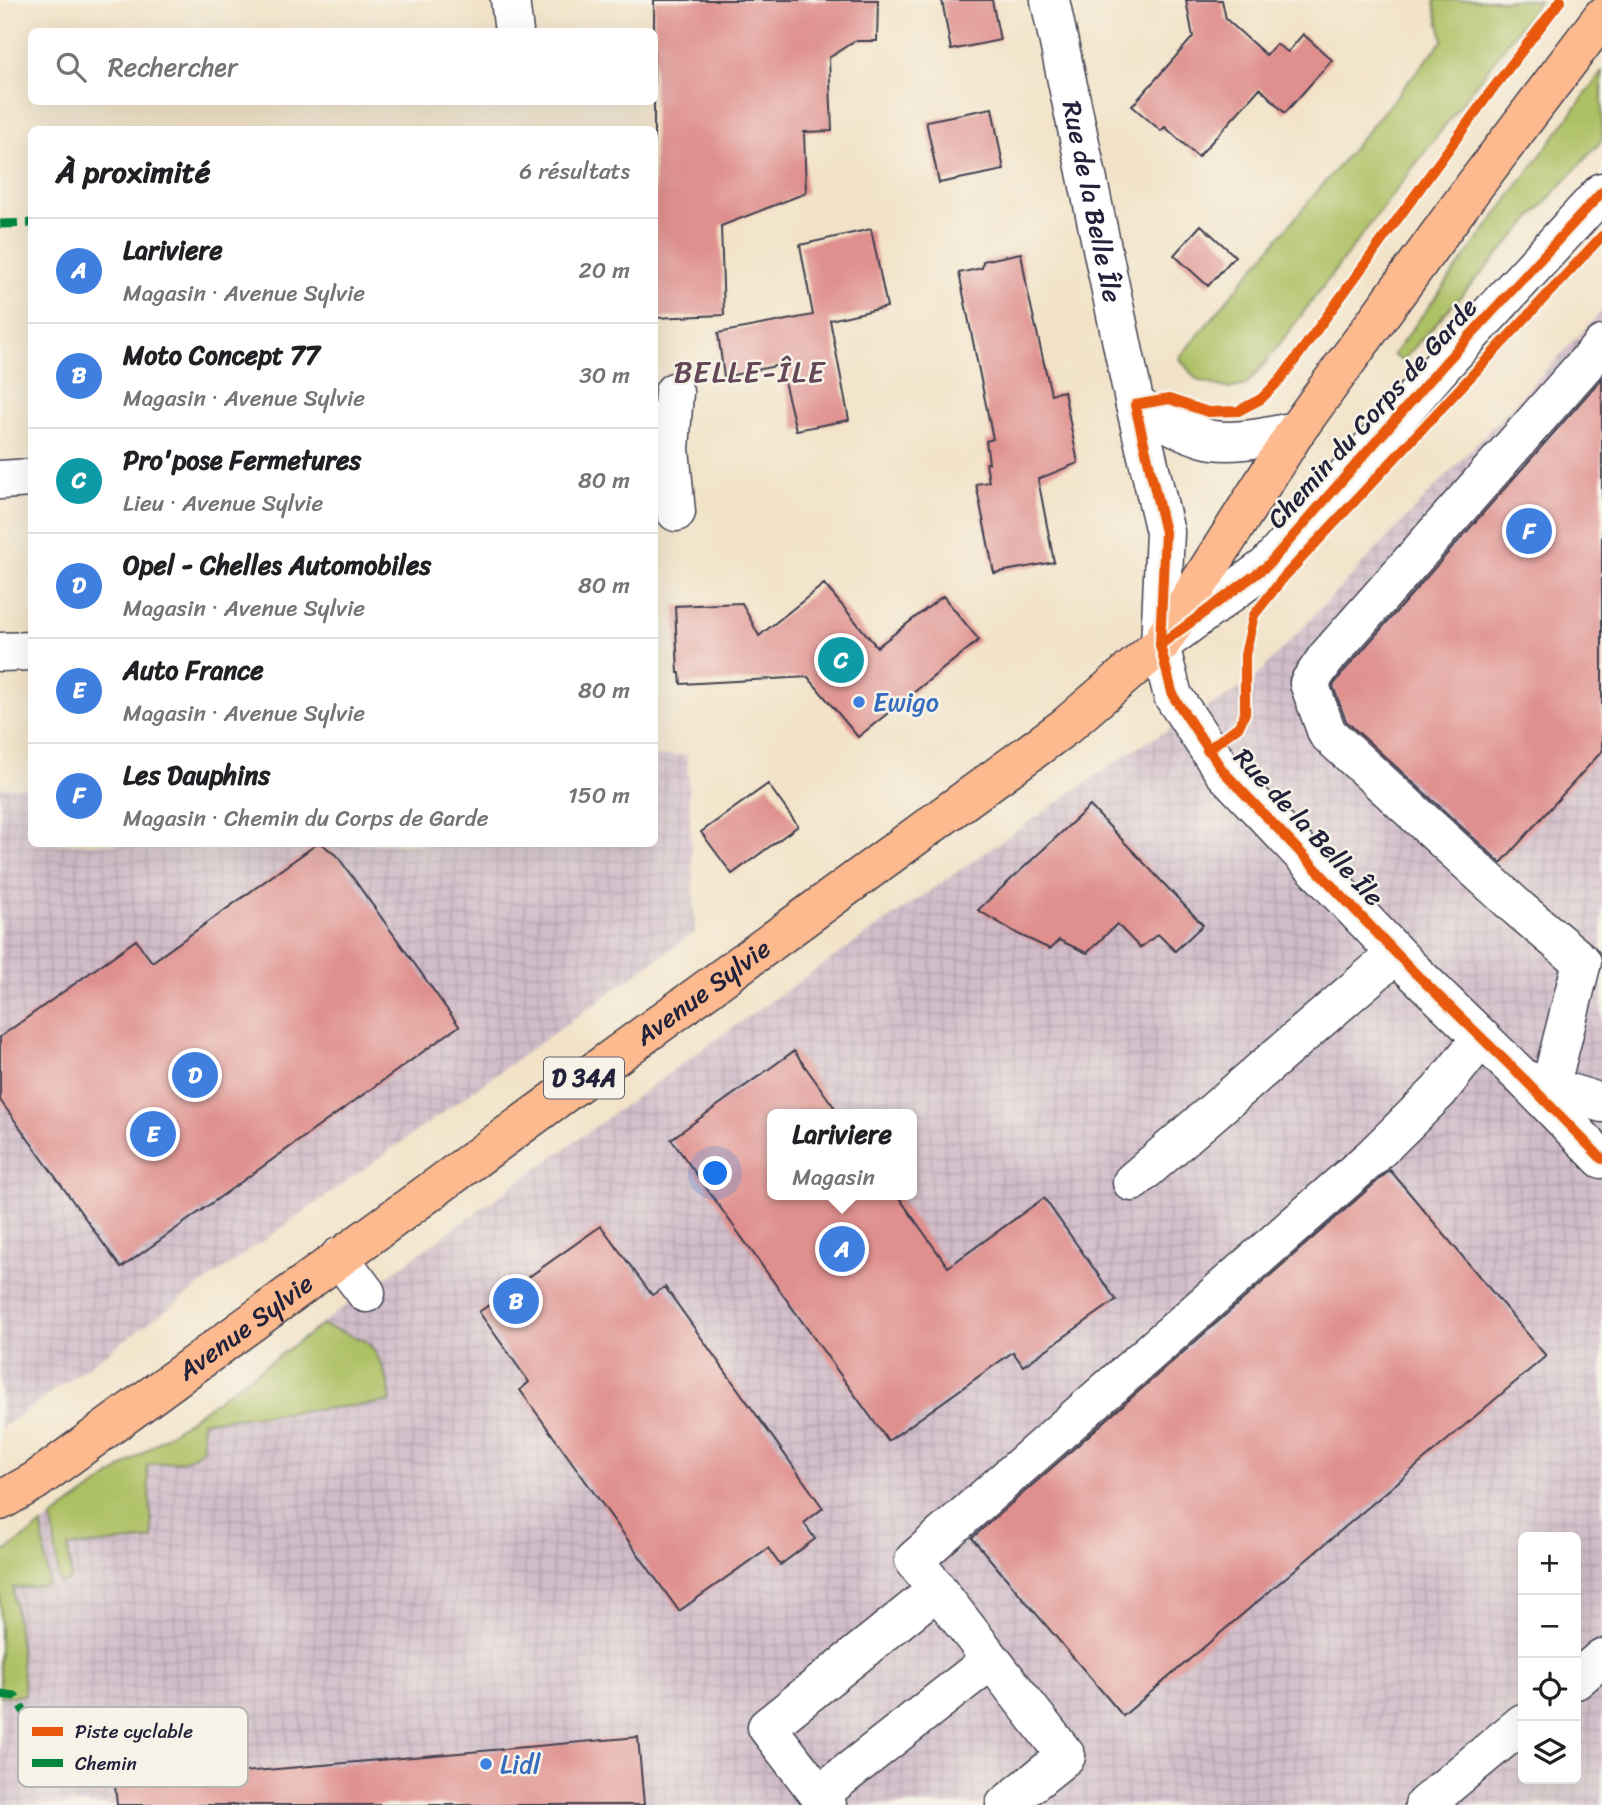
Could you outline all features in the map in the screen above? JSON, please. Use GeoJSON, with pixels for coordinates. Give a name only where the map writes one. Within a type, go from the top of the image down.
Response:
{"type":"FeatureCollection","features":[{"type":"Feature","properties":{"kind":"main road","name":"Chemin du Corps de Garde"},"geometry":{"type":"LineString","coordinates":[[1160,645],[1296,431],[1472,189],[1602,17]]}},
{"type":"Feature","properties":{"kind":"main road","name":"Avenue Sylvie"},"geometry":{"type":"LineString","coordinates":[[0,1501],[35,1481],[1066,726],[1160,645]]}},
{"type":"Feature","properties":{"kind":"street"},"geometry":{"type":"LineString","coordinates":[[510,0],[514,28]]}},
{"type":"Feature","properties":{"kind":"street","name":"Rue de la Belle Île"},"geometry":{"type":"LineString","coordinates":[[1049,0],[1165,533],[1160,645],[1173,696],[1215,761],[1396,954],[1481,1038],[1537,1084],[1602,1159]]}},
{"type":"Feature","properties":{"kind":"street","name":"Chemin du Corps de Garde"},"geometry":{"type":"LineString","coordinates":[[1160,645],[1267,566],[1444,364],[1602,192]]}},
{"type":"Feature","properties":{"kind":"street"},"geometry":{"type":"LineString","coordinates":[[1602,345],[1327,657],[1309,682],[1327,733],[1520,910],[1582,962],[1537,1084],[1602,1103]]}},
{"type":"Feature","properties":{"kind":"street"},"geometry":{"type":"LineString","coordinates":[[674,392],[662,450],[676,512]]}},
{"type":"Feature","properties":{"kind":"street"},"geometry":{"type":"LineString","coordinates":[[1135,405],[1206,439],[1245,440],[1296,431]]}},
{"type":"Feature","properties":{"kind":"street"},"geometry":{"type":"LineString","coordinates":[[0,480],[28,478]]}},
{"type":"Feature","properties":{"kind":"street"},"geometry":{"type":"LineString","coordinates":[[0,652],[28,651]]}},
{"type":"Feature","properties":{"kind":"street"},"geometry":{"type":"LineString","coordinates":[[1132,1182],[1396,954]]}},
{"type":"Feature","properties":{"kind":"street"},"geometry":{"type":"LineString","coordinates":[[1005,1805],[1066,1756],[914,1560],[1372,1157],[1439,1091],[1481,1038]]}},
{"type":"Feature","properties":{"kind":"street"},"geometry":{"type":"LineString","coordinates":[[339,1257],[366,1293]]}},
{"type":"Feature","properties":{"kind":"street"},"geometry":{"type":"LineString","coordinates":[[937,1590],[767,1727],[823,1800],[991,1660]]}},
{"type":"Feature","properties":{"kind":"street"},"geometry":{"type":"LineString","coordinates":[[1581,1676],[1602,1658]]}},
{"type":"Feature","properties":{"kind":"street"},"geometry":{"type":"LineString","coordinates":[[1424,1805],[1518,1727]]}},
{"type":"Feature","properties":{"kind":"shaded area"},"geometry":{"type":"Polygon","coordinates":[[[1602,311],[1602,1805],[0,1805],[0,1555],[739,1023],[1130,752],[1250,683],[1602,311]]]}},
{"type":"Feature","properties":{"kind":"shaded area"},"geometry":{"type":"Polygon","coordinates":[[[687,755],[695,932],[0,1429],[0,788],[28,786],[28,847],[658,847],[658,756],[687,755]]]}},
{"type":"Feature","properties":{"kind":"green space"},"geometry":{"type":"Polygon","coordinates":[[[1540,0],[1246,385],[1229,389],[1197,380],[1179,358],[1443,40],[1434,2],[1540,0]]]}},
{"type":"Feature","properties":{"kind":"green space"},"geometry":{"type":"Polygon","coordinates":[[[1602,72],[1602,140],[1402,361],[1393,355],[1602,72]]]}},
{"type":"Feature","properties":{"kind":"green space"},"geometry":{"type":"Polygon","coordinates":[[[322,1325],[366,1341],[384,1370],[391,1402],[202,1421],[203,1447],[198,1453],[178,1462],[147,1465],[153,1539],[68,1547],[71,1578],[67,1582],[59,1583],[52,1518],[322,1325]]]}},
{"type":"Feature","properties":{"kind":"green space"},"geometry":{"type":"Polygon","coordinates":[[[42,1525],[48,1585],[13,1588],[25,1695],[0,1697],[0,1555],[42,1525]]]}},
{"type":"Feature","properties":{"kind":"building"},"geometry":{"type":"Polygon","coordinates":[[[654,0],[878,0],[877,41],[854,41],[829,58],[832,131],[804,132],[806,193],[721,226],[724,315],[658,318],[658,126],[654,126],[654,105],[658,105],[658,28],[654,28],[654,0]]]}},
{"type":"Feature","properties":{"kind":"building"},"geometry":{"type":"Polygon","coordinates":[[[942,0],[992,0],[1000,40],[951,50],[942,0]]]}},
{"type":"Feature","properties":{"kind":"building"},"geometry":{"type":"Polygon","coordinates":[[[1186,0],[1222,0],[1226,19],[1266,55],[1276,44],[1288,52],[1303,34],[1332,60],[1285,113],[1260,88],[1198,157],[1165,127],[1161,131],[1132,106],[1193,37],[1186,0]]]}},
{"type":"Feature","properties":{"kind":"building"},"geometry":{"type":"Polygon","coordinates":[[[992,108],[1004,170],[939,183],[926,121],[992,108]]]}},
{"type":"Feature","properties":{"kind":"building"},"geometry":{"type":"Polygon","coordinates":[[[1201,225],[1235,256],[1208,286],[1174,255],[1201,225]]]}},
{"type":"Feature","properties":{"kind":"building"},"geometry":{"type":"Polygon","coordinates":[[[871,229],[887,307],[830,320],[849,420],[796,430],[780,365],[724,377],[718,333],[813,315],[800,245],[871,229]]]}},
{"type":"Feature","properties":{"kind":"building"},"geometry":{"type":"Polygon","coordinates":[[[1021,253],[1051,394],[1064,391],[1078,463],[1038,479],[1054,562],[994,573],[976,484],[989,482],[986,441],[993,439],[959,273],[982,268],[983,261],[1021,253]]]}},
{"type":"Feature","properties":{"kind":"building"},"geometry":{"type":"Polygon","coordinates":[[[1602,378],[1602,751],[1501,863],[1346,721],[1333,686],[1602,378]]]}},
{"type":"Feature","properties":{"kind":"building"},"geometry":{"type":"Polygon","coordinates":[[[824,584],[877,647],[943,596],[979,640],[858,737],[808,677],[681,684],[678,673],[675,606],[742,603],[759,636],[824,584]]]}},
{"type":"Feature","properties":{"kind":"building"},"geometry":{"type":"Polygon","coordinates":[[[768,784],[798,826],[732,874],[701,832],[768,784]]]}},
{"type":"Feature","properties":{"kind":"building"},"geometry":{"type":"Polygon","coordinates":[[[1090,806],[1203,925],[1175,951],[1158,934],[1140,948],[1117,924],[1087,953],[1059,940],[1050,949],[978,910],[1090,806]]]}},
{"type":"Feature","properties":{"kind":"building"},"geometry":{"type":"Polygon","coordinates":[[[313,847],[326,847],[338,857],[459,1026],[121,1268],[0,1100],[0,1037],[136,940],[152,962],[313,847]]]}},
{"type":"Feature","properties":{"kind":"building"},"geometry":{"type":"Polygon","coordinates":[[[794,1051],[835,1109],[767,1109],[767,1200],[901,1200],[948,1267],[1044,1198],[1116,1300],[1023,1366],[1013,1352],[888,1441],[671,1139],[794,1051]]]}},
{"type":"Feature","properties":{"kind":"building"},"geometry":{"type":"Polygon","coordinates":[[[1390,1170],[1546,1356],[1123,1716],[972,1538],[1390,1170]]]}},
{"type":"Feature","properties":{"kind":"building"},"geometry":{"type":"Polygon","coordinates":[[[601,1226],[652,1295],[665,1287],[823,1508],[804,1523],[815,1539],[780,1565],[768,1548],[679,1611],[520,1390],[529,1382],[479,1312],[601,1226]]]}},
{"type":"Feature","properties":{"kind":"building","name":"Lidl"},"geometry":{"type":"Polygon","coordinates":[[[638,1737],[644,1805],[117,1805],[115,1787],[248,1787],[248,1772],[638,1737]]]}},
{"type":"Feature","properties":{"kind":"marked path"},"geometry":{"type":"LineString","coordinates":[[0,224],[28,223]]}},
{"type":"Feature","properties":{"kind":"marked path"},"geometry":{"type":"LineString","coordinates":[[0,1694],[15,1696],[21,1707]]}},
{"type":"Feature","properties":{"kind":"cycle path"},"geometry":{"type":"LineString","coordinates":[[1561,0],[1491,91],[1281,379],[1261,399],[1238,411],[1208,412],[1169,399],[1135,405],[1165,532],[1160,645],[1173,696],[1223,771],[1412,970],[1602,1159]]}},
{"type":"Feature","properties":{"kind":"cycle path"},"geometry":{"type":"LineString","coordinates":[[1160,645],[1267,566],[1444,364],[1602,192]]}},
{"type":"Feature","properties":{"kind":"cycle path"},"geometry":{"type":"LineString","coordinates":[[1207,750],[1239,726],[1245,713],[1245,655],[1254,615],[1284,577],[1602,236]]}},
{"type":"Feature","properties":{"kind":"place","name":"Les Dauphins"},"geometry":{"type":"Point","coordinates":[1529,531]}},
{"type":"Feature","properties":{"kind":"place","name":"Pro'pose Fermetures"},"geometry":{"type":"Point","coordinates":[841,660]}},
{"type":"Feature","properties":{"kind":"place","name":"Ewigo"},"geometry":{"type":"Point","coordinates":[859,702]}},
{"type":"Feature","properties":{"kind":"place","name":"Opel - Chelles Automobiles"},"geometry":{"type":"Point","coordinates":[195,1075]}},
{"type":"Feature","properties":{"kind":"place","name":"Auto France"},"geometry":{"type":"Point","coordinates":[153,1134]}},
{"type":"Feature","properties":{"kind":"place","name":"Lariviere"},"geometry":{"type":"Point","coordinates":[842,1249]}},
{"type":"Feature","properties":{"kind":"place","name":"Moto Concept 77"},"geometry":{"type":"Point","coordinates":[516,1301]}},
{"type":"Feature","properties":{"kind":"place","name":"Lidl"},"geometry":{"type":"Point","coordinates":[486,1764]}},
{"type":"Feature","properties":{"kind":"district","name":"BELLE-ÎLE"},"geometry":{"type":"Point","coordinates":[750,372]}}]}
